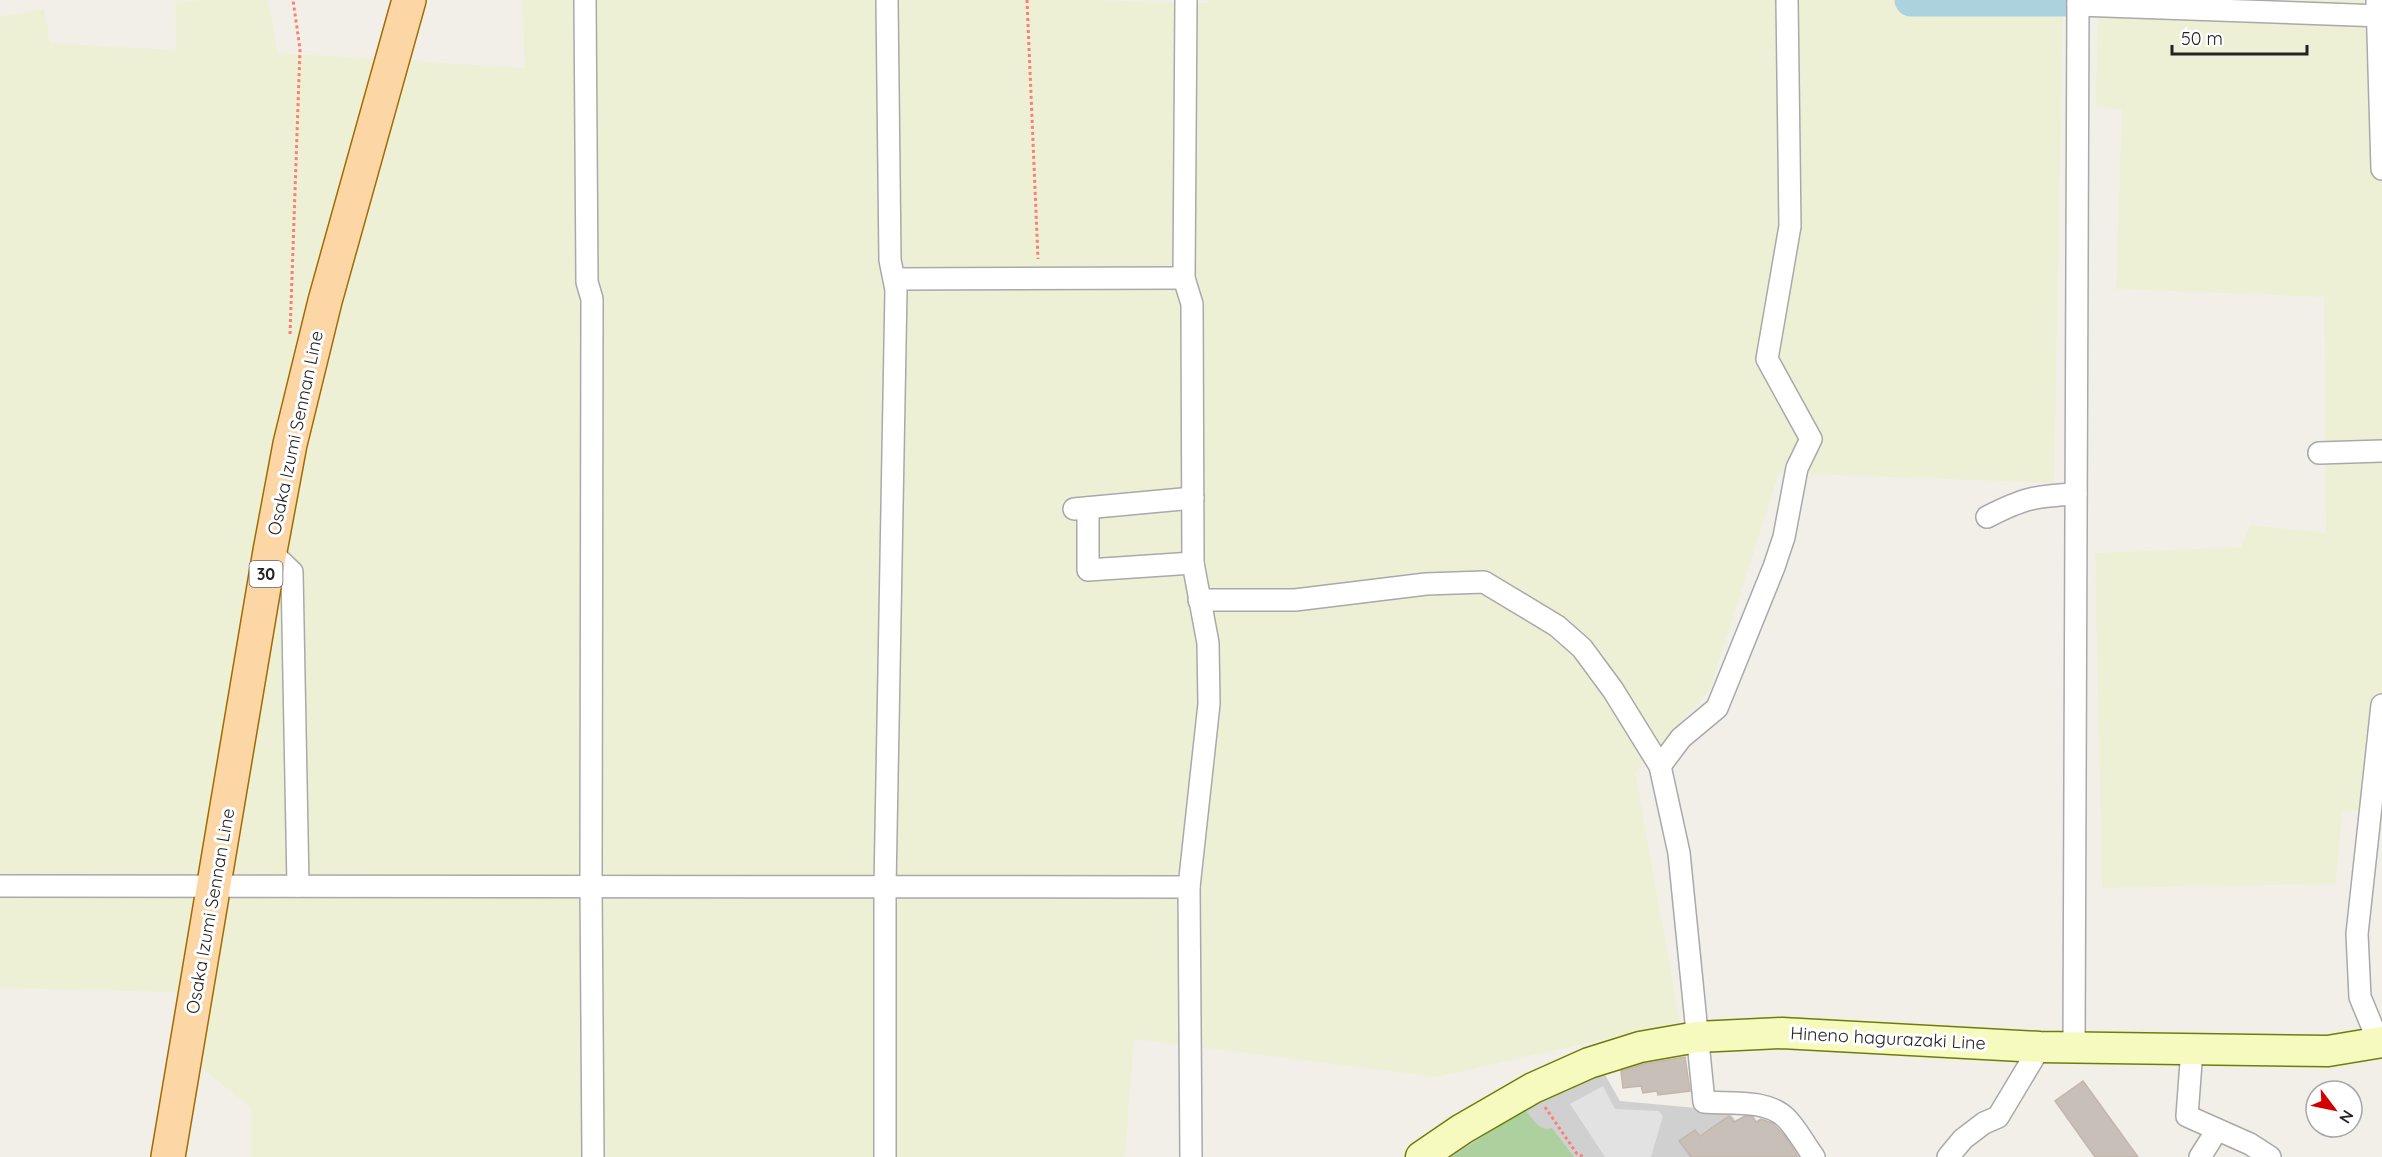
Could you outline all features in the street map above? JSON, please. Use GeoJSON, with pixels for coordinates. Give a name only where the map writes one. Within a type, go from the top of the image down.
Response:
{"type":"FeatureCollection","features":[{"type":"Feature","properties":{"kind":"main road","name":"Osaka Izumi Sennan Line"},"geometry":{"type":"LineString","coordinates":[[168,1157],[270,551],[308,365],[409,0]]}},
{"type":"Feature","properties":{"kind":"main road","name":"Hineno hagurazaki Line"},"geometry":{"type":"LineString","coordinates":[[1421,1157],[1462,1129],[1533,1088],[1589,1063],[1640,1047],[1697,1037],[1782,1033],[2040,1047],[2328,1051],[2381,1042]]}},
{"type":"Feature","properties":{"kind":"street"},"geometry":{"type":"LineString","coordinates":[[585,0],[587,282],[592,299],[593,1157]]}},
{"type":"Feature","properties":{"kind":"street"},"geometry":{"type":"LineString","coordinates":[[885,1157],[885,886],[896,302],[891,260],[887,0]]}},
{"type":"Feature","properties":{"kind":"street"},"geometry":{"type":"LineString","coordinates":[[1186,0],[1184,278],[1192,304],[1193,564],[1208,643],[1209,704],[1189,887],[1191,1157]]}},
{"type":"Feature","properties":{"kind":"street"},"geometry":{"type":"LineString","coordinates":[[1660,766],[1681,738],[1717,708],[1774,567],[1784,537],[1797,468],[1811,439],[1767,359],[1790,226],[1787,0]]}},
{"type":"Feature","properties":{"kind":"street"},"geometry":{"type":"LineString","coordinates":[[2074,1047],[2078,3],[2379,10],[2382,169]]}},
{"type":"Feature","properties":{"kind":"street"},"geometry":{"type":"LineString","coordinates":[[894,279],[1184,278]]}},
{"type":"Feature","properties":{"kind":"street"},"geometry":{"type":"LineString","coordinates":[[2319,453],[2382,451]]}},
{"type":"Feature","properties":{"kind":"street"},"geometry":{"type":"LineString","coordinates":[[1987,517],[2017,501],[2039,495],[2076,494]]}},
{"type":"Feature","properties":{"kind":"street"},"geometry":{"type":"LineString","coordinates":[[1193,498],[1080,509],[1088,570],[1193,564]]}},
{"type":"Feature","properties":{"kind":"street"},"geometry":{"type":"LineString","coordinates":[[270,551],[292,572],[298,886]]}},
{"type":"Feature","properties":{"kind":"street"},"geometry":{"type":"LineString","coordinates":[[1199,600],[1295,600],[1425,584],[1484,582],[1557,626],[1582,648],[1613,690],[1660,766],[1679,853],[1704,1102],[1761,1106],[1776,1110],[1787,1119],[1814,1157]]}},
{"type":"Feature","properties":{"kind":"street"},"geometry":{"type":"LineString","coordinates":[[2381,1042],[2360,997],[2358,934],[2382,705]]}},
{"type":"Feature","properties":{"kind":"street"},"geometry":{"type":"LineString","coordinates":[[0,886],[1189,887]]}},
{"type":"Feature","properties":{"kind":"street"},"geometry":{"type":"LineString","coordinates":[[1948,1157],[1969,1135],[1998,1117],[2040,1047]]}},
{"type":"Feature","properties":{"kind":"street"},"geometry":{"type":"LineString","coordinates":[[2192,1049],[2187,1116],[2250,1144],[2270,1157]]}},
{"type":"Feature","properties":{"kind":"street"},"geometry":{"type":"LineString","coordinates":[[2200,1157],[2217,1130]]}},
{"type":"Feature","properties":{"kind":"path"},"geometry":{"type":"LineString","coordinates":[[293,0],[300,49],[290,339],[308,365]]}},
{"type":"Feature","properties":{"kind":"path"},"geometry":{"type":"LineString","coordinates":[[1027,0],[1039,279]]}},
{"type":"Feature","properties":{"kind":"path"},"geometry":{"type":"LineString","coordinates":[[1533,1088],[1580,1156]]}},
{"type":"Feature","properties":{"kind":"shaded area"},"geometry":{"type":"Polygon","coordinates":[[[1601,1068],[1620,1101],[1729,1111],[1749,1141],[1723,1157],[1439,1157],[1496,1116],[1601,1068]]]}},
{"type":"Feature","properties":{"kind":"shaded area"},"geometry":{"type":"Polygon","coordinates":[[[1603,1086],[1615,1109],[1659,1111],[1663,1116],[1651,1157],[1605,1157],[1570,1104],[1603,1086]]]}},
{"type":"Feature","properties":{"kind":"green space"},"geometry":{"type":"Polygon","coordinates":[[[268,0],[278,53],[525,68],[522,0],[1088,0],[1207,3],[1208,0],[2063,0],[2054,483],[1779,473],[1709,692],[1635,772],[1680,1022],[1437,1077],[1134,1039],[1125,1157],[251,1157],[251,1108],[202,1068],[210,993],[0,988],[0,17],[44,9],[50,43],[176,50],[175,2],[268,0]]]}},
{"type":"Feature","properties":{"kind":"green space"},"geometry":{"type":"Polygon","coordinates":[[[2098,0],[2382,0],[2382,808],[2342,811],[2336,884],[2102,888],[2095,553],[2241,547],[2250,525],[2326,533],[2324,297],[2116,289],[2122,110],[2096,106],[2098,0]]]}},
{"type":"Feature","properties":{"kind":"green space"},"geometry":{"type":"Polygon","coordinates":[[[1524,1110],[1543,1128],[1552,1128],[1574,1157],[1451,1157],[1524,1110]]]}},
{"type":"Feature","properties":{"kind":"building"},"geometry":{"type":"Polygon","coordinates":[[[1685,1057],[1690,1091],[1658,1095],[1657,1091],[1643,1093],[1641,1086],[1623,1088],[1621,1071],[1644,1064],[1685,1057]]]}},
{"type":"Feature","properties":{"kind":"building"},"geometry":{"type":"Polygon","coordinates":[[[2083,1081],[2138,1157],[2095,1157],[2055,1101],[2083,1081]]]}},
{"type":"Feature","properties":{"kind":"building"},"geometry":{"type":"Polygon","coordinates":[[[1729,1116],[1734,1122],[1745,1116],[1753,1117],[1756,1122],[1761,1119],[1772,1123],[1785,1136],[1798,1157],[1691,1157],[1679,1141],[1695,1130],[1700,1136],[1729,1116]]]}},
{"type":"Feature","properties":{"kind":"waterway"},"geometry":{"type":"LineString","coordinates":[[1911,0],[2074,0]]}}]}
